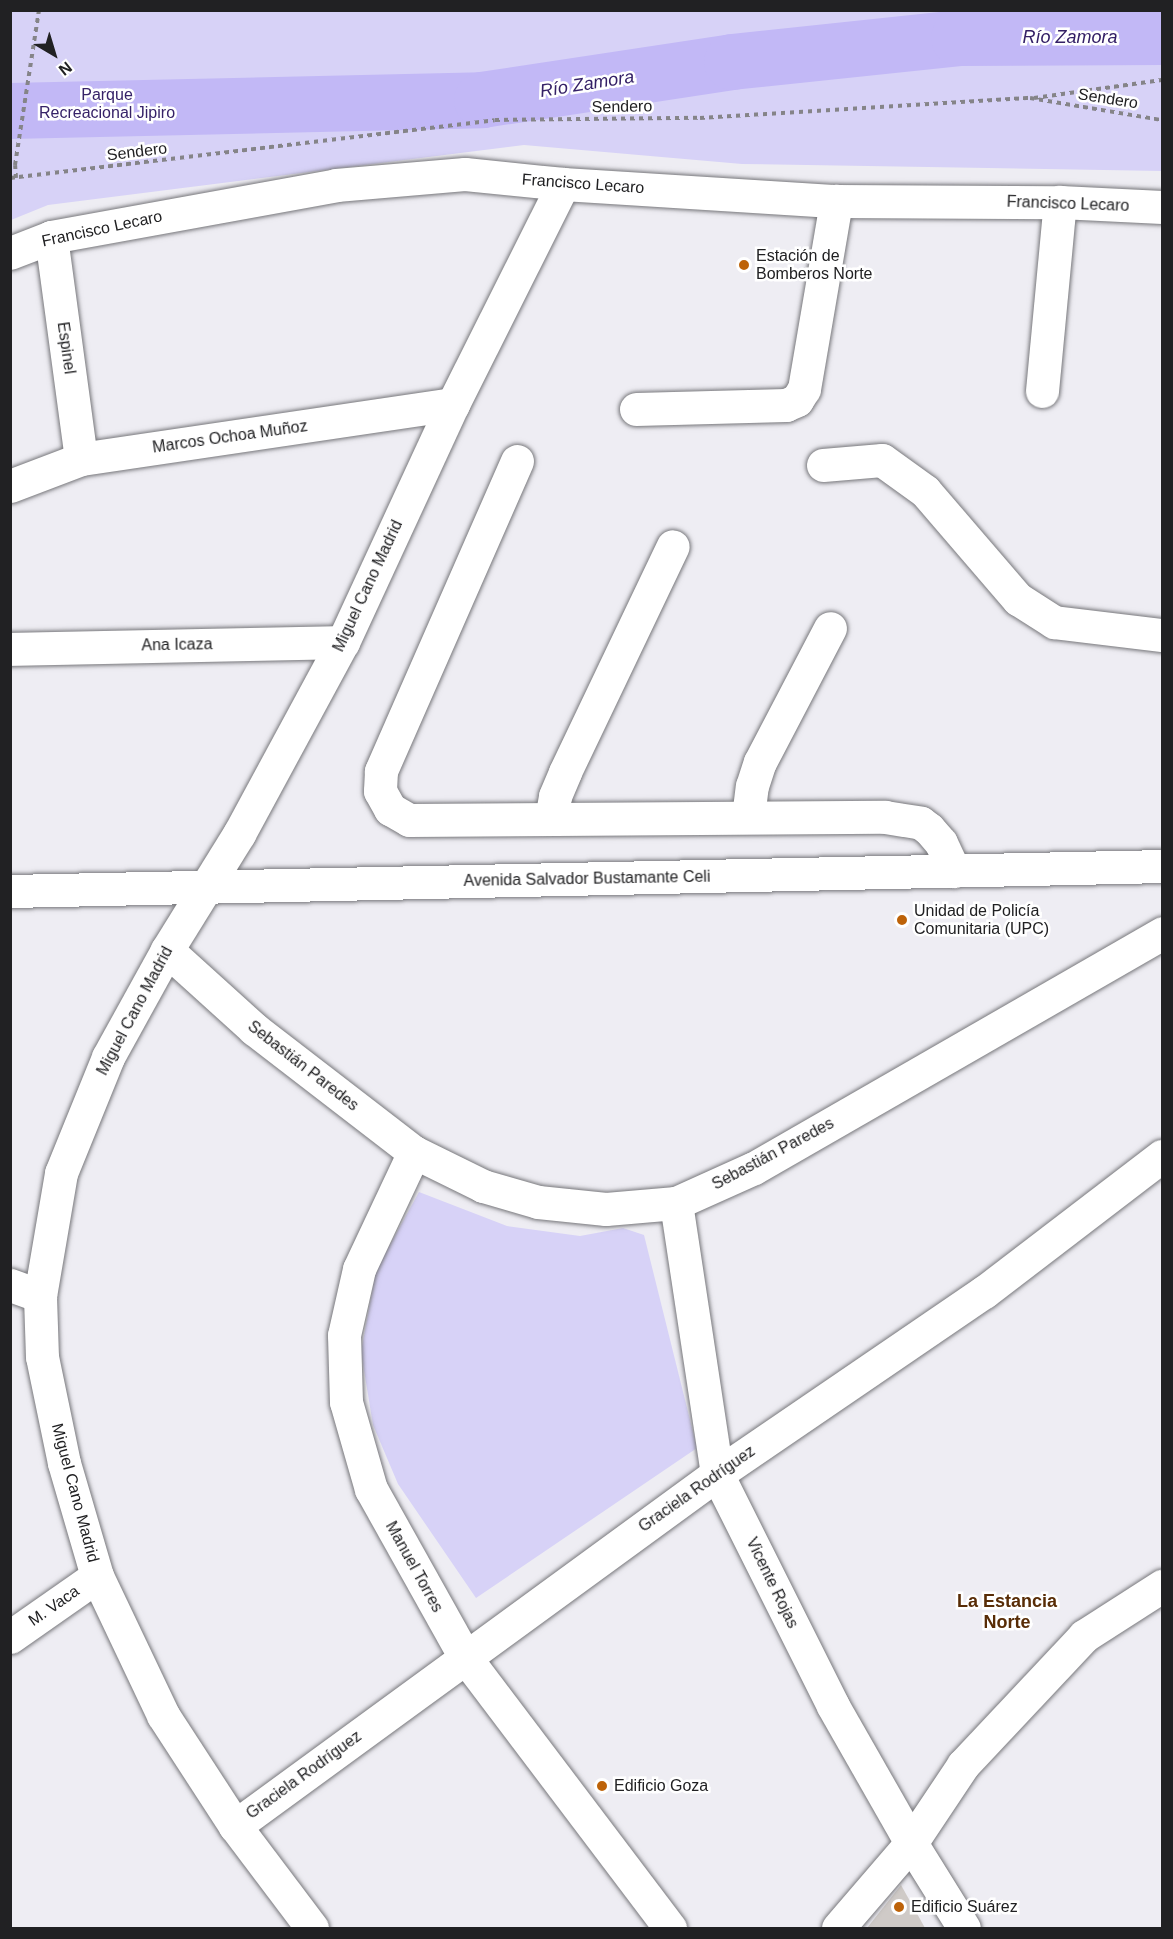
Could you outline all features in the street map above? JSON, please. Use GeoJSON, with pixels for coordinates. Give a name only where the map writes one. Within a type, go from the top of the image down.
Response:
{"type":"FeatureCollection","features":[{"type":"Feature","properties":{"kind":"street","name":"Francisco Lecaro"},"geometry":{"type":"LineString","coordinates":[[10,253],[51,237],[336,185],[465,174],[563,184],[836,201],[1060,202],[1162,207]]}},
{"type":"Feature","properties":{"kind":"street","name":"Miguel Cano Madrid"},"geometry":{"type":"LineString","coordinates":[[312,1929],[235,1826],[163,1715],[97,1576],[64,1463],[42,1357],[25,1290],[61,1173],[108,1057],[167,950],[239,834],[343,642],[453,404],[563,184]]}},
{"type":"Feature","properties":{"kind":"street"},"geometry":{"type":"LineString","coordinates":[[636,409],[786,405],[796,399],[804,390],[836,201]]}},
{"type":"Feature","properties":{"kind":"street"},"geometry":{"type":"LineString","coordinates":[[1042,391],[1060,202]]}},
{"type":"Feature","properties":{"kind":"street","name":"Espinel"},"geometry":{"type":"LineString","coordinates":[[51,237],[81,459]]}},
{"type":"Feature","properties":{"kind":"street","name":"Marcos Ochoa Muñoz"},"geometry":{"type":"LineString","coordinates":[[10,486],[81,459],[453,404]]}},
{"type":"Feature","properties":{"kind":"street"},"geometry":{"type":"LineString","coordinates":[[823,465],[882,460],[925,491],[1018,599],[1054,622],[1162,635]]}},
{"type":"Feature","properties":{"kind":"street"},"geometry":{"type":"LineString","coordinates":[[517,461],[381,771],[380,790],[390,809],[409,820],[885,817],[921,823],[937,837],[954,871]]}},
{"type":"Feature","properties":{"kind":"street"},"geometry":{"type":"LineString","coordinates":[[551,819],[555,796],[565,772],[674,546]]}},
{"type":"Feature","properties":{"kind":"street"},"geometry":{"type":"LineString","coordinates":[[748,818],[752,786],[760,762],[830,628]]}},
{"type":"Feature","properties":{"kind":"street","name":"Ana Icaza"},"geometry":{"type":"LineString","coordinates":[[10,649],[343,642]]}},
{"type":"Feature","properties":{"kind":"street","name":"Avenida Salvador Bustamante Celi"},"geometry":{"type":"LineString","coordinates":[[10,891],[1162,866]]}},
{"type":"Feature","properties":{"kind":"street","name":"Sebastián Paredes"},"geometry":{"type":"LineString","coordinates":[[167,950],[254,1029],[414,1152],[483,1186],[538,1202],[606,1209],[676,1203],[754,1168],[1162,933]]}},
{"type":"Feature","properties":{"kind":"street","name":"Manuel Torres"},"geometry":{"type":"LineString","coordinates":[[414,1152],[359,1269],[344,1335],[346,1402],[371,1489],[465,1657],[670,1929]]}},
{"type":"Feature","properties":{"kind":"street","name":"Graciela Rodríguez"},"geometry":{"type":"LineString","coordinates":[[235,1826],[717,1474],[984,1292],[1162,1156]]}},
{"type":"Feature","properties":{"kind":"street","name":"Vicente Rojas"},"geometry":{"type":"LineString","coordinates":[[676,1203],[717,1474],[833,1706],[911,1843],[964,1929]]}},
{"type":"Feature","properties":{"kind":"street","name":"M. Vaca"},"geometry":{"type":"LineString","coordinates":[[10,1637],[97,1576]]}},
{"type":"Feature","properties":{"kind":"street"},"geometry":{"type":"LineString","coordinates":[[838,1929],[911,1843],[963,1765],[1084,1636],[1162,1586]]}},
{"type":"Feature","properties":{"kind":"path"},"geometry":{"type":"LineString","coordinates":[[16,178],[15,165],[39,10]]}},
{"type":"Feature","properties":{"kind":"path"},"geometry":{"type":"LineString","coordinates":[[1030,98],[1162,80]]}},
{"type":"Feature","properties":{"kind":"path","name":"Sendero"},"geometry":{"type":"LineString","coordinates":[[10,178],[495,120],[700,118],[1030,98],[1162,120]]}},
{"type":"Feature","properties":{"kind":"green space","name":"Parque Recreacional Jipiro"},"geometry":{"type":"Polygon","coordinates":[[[11,11],[1162,11],[1162,171],[742,164],[524,145],[48,205],[11,220],[11,11]]]}},
{"type":"Feature","properties":{"kind":"green space"},"geometry":{"type":"Polygon","coordinates":[[[419,1192],[507,1226],[580,1236],[623,1228],[644,1235],[697,1448],[476,1598],[398,1484],[373,1425],[361,1352],[376,1270],[419,1192]]]}},
{"type":"Feature","properties":{"kind":"building","name":"Edificio Suárez"},"geometry":{"type":"Polygon","coordinates":[[[901,1885],[925,1928],[867,1928],[901,1885]]]}},
{"type":"Feature","properties":{"kind":"waterway","name":"Río Zamora"},"geometry":{"type":"LineString","coordinates":[[10,111],[482,100],[732,62],[959,38],[1162,37]]}},
{"type":"Feature","properties":{"kind":"place","name":"Estación de Bomberos Norte"},"geometry":{"type":"Point","coordinates":[744,265]}},
{"type":"Feature","properties":{"kind":"place","name":"Unidad de Policía Comunitaria (UPC)"},"geometry":{"type":"Point","coordinates":[902,920]}},
{"type":"Feature","properties":{"kind":"place","name":"Edificio Goza"},"geometry":{"type":"Point","coordinates":[602,1786]}},
{"type":"Feature","properties":{"kind":"place","name":"Edificio Suárez"},"geometry":{"type":"Point","coordinates":[899,1907]}},
{"type":"Feature","properties":{"kind":"district","name":"La Estancia Norte"},"geometry":{"type":"Point","coordinates":[1007,1612]}}]}
